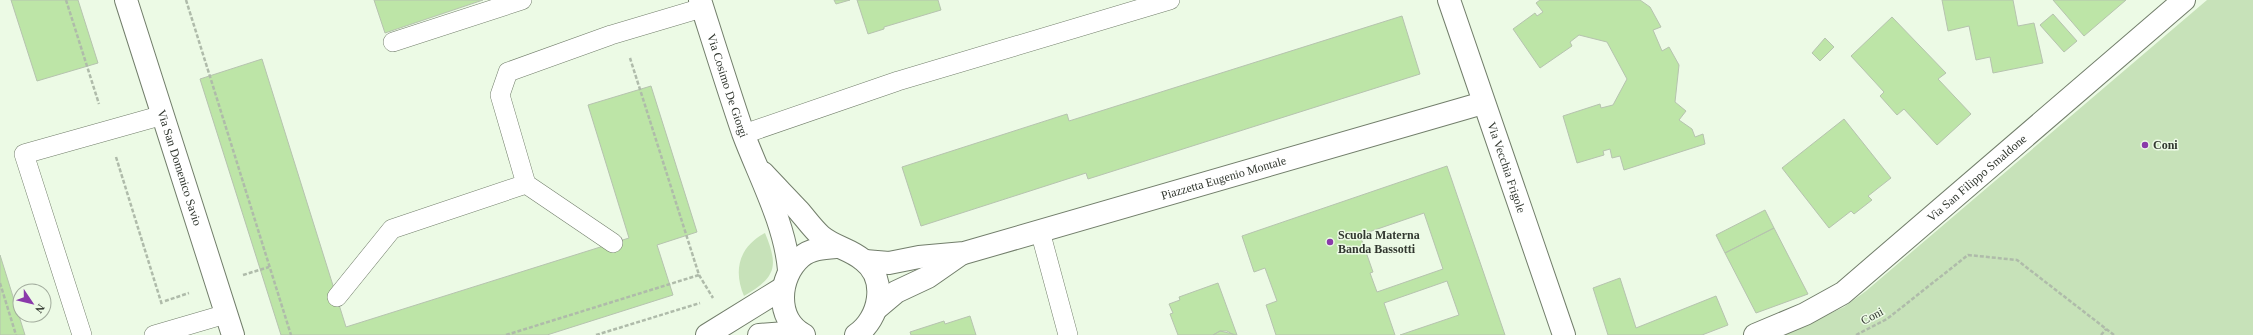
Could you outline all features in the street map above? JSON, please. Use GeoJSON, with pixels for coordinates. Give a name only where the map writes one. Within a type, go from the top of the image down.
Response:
{"type":"FeatureCollection","features":[{"type":"Feature","properties":{"kind":"street","name":"Via San Domenico Savio"},"geometry":{"type":"LineString","coordinates":[[126,0],[233,335]]}},
{"type":"Feature","properties":{"kind":"street","name":"Via Vecchia Frigole"},"geometry":{"type":"LineString","coordinates":[[1449,0],[1483,103],[1564,335]]}},
{"type":"Feature","properties":{"kind":"street","name":"Via San Filippo Smaldone"},"geometry":{"type":"LineString","coordinates":[[1756,335],[1805,314],[1843,293],[2184,0]]}},
{"type":"Feature","properties":{"kind":"street","name":"Via Cosimo De Giorgi"},"geometry":{"type":"LineString","coordinates":[[701,4],[744,134],[760,170],[788,255],[785,309],[789,320],[801,334]]}},
{"type":"Feature","properties":{"kind":"street","name":"Piazzetta Eugenio Montale"},"geometry":{"type":"LineString","coordinates":[[865,261],[889,263],[920,257],[964,253],[1483,103]]}},
{"type":"Feature","properties":{"kind":"street","name":"Via Cosimo De Giorgi"},"geometry":{"type":"LineString","coordinates":[[760,170],[820,235],[836,247],[851,252],[865,261],[875,275],[879,291],[877,308],[862,333]]}},
{"type":"Feature","properties":{"kind":"street","name":"Via Cosimo De Giorgi"},"geometry":{"type":"LineString","coordinates":[[786,279],[801,256],[818,248],[836,247]]}},
{"type":"Feature","properties":{"kind":"street","name":"Piazzetta Eugenio Montale"},"geometry":{"type":"LineString","coordinates":[[877,308],[896,292],[928,277],[964,253]]}},
{"type":"Feature","properties":{"kind":"street"},"geometry":{"type":"LineString","coordinates":[[707,335],[786,279]]}},
{"type":"Feature","properties":{"kind":"street"},"geometry":{"type":"LineString","coordinates":[[760,335],[801,334]]}},
{"type":"Feature","properties":{"kind":"lane"},"geometry":{"type":"LineString","coordinates":[[393,42],[522,0]]}},
{"type":"Feature","properties":{"kind":"lane"},"geometry":{"type":"LineString","coordinates":[[744,134],[898,81],[1170,0]]}},
{"type":"Feature","properties":{"kind":"lane"},"geometry":{"type":"LineString","coordinates":[[613,243],[526,184],[500,95],[508,72],[701,4]]}},
{"type":"Feature","properties":{"kind":"lane"},"geometry":{"type":"LineString","coordinates":[[82,335],[24,154],[163,115]]}},
{"type":"Feature","properties":{"kind":"lane"},"geometry":{"type":"LineString","coordinates":[[337,297],[392,229],[526,184]]}},
{"type":"Feature","properties":{"kind":"lane"},"geometry":{"type":"LineString","coordinates":[[1040,231],[1068,335]]}},
{"type":"Feature","properties":{"kind":"lane"},"geometry":{"type":"LineString","coordinates":[[162,333],[226,314]]}},
{"type":"Feature","properties":{"kind":"path"},"geometry":{"type":"LineString","coordinates":[[66,0],[108,131],[162,333]]}},
{"type":"Feature","properties":{"kind":"path"},"geometry":{"type":"LineString","coordinates":[[186,0],[291,335]]}},
{"type":"Feature","properties":{"kind":"path"},"geometry":{"type":"LineString","coordinates":[[596,335],[714,299],[699,275],[639,89]]}},
{"type":"Feature","properties":{"kind":"path","name":"Coni"},"geometry":{"type":"LineString","coordinates":[[1856,335],[1887,319],[1968,255],[2017,260],[2114,335]]}},
{"type":"Feature","properties":{"kind":"path"},"geometry":{"type":"LineString","coordinates":[[260,270],[269,267]]}},
{"type":"Feature","properties":{"kind":"path"},"geometry":{"type":"LineString","coordinates":[[506,335],[699,275]]}},
{"type":"Feature","properties":{"kind":"path"},"geometry":{"type":"LineString","coordinates":[[0,283],[16,335]]}},
{"type":"Feature","properties":{"kind":"path"},"geometry":{"type":"LineString","coordinates":[[2101,335],[2106,329]]}},
{"type":"Feature","properties":{"kind":"green space","name":"Coni"},"geometry":{"type":"Polygon","coordinates":[[[2207,0],[2253,0],[2253,335],[1783,335],[1844,307],[1866,291],[2207,0]]]}},
{"type":"Feature","properties":{"kind":"green space"},"geometry":{"type":"Polygon","coordinates":[[[765,233],[772,255],[772,270],[763,283],[744,296],[739,277],[741,260],[749,245],[765,233]]]}},
{"type":"Feature","properties":{"kind":"building"},"geometry":{"type":"Polygon","coordinates":[[[11,0],[78,0],[98,63],[37,81],[11,0]]]}},
{"type":"Feature","properties":{"kind":"building"},"geometry":{"type":"Polygon","coordinates":[[[374,0],[483,0],[385,33],[374,0]]]}},
{"type":"Feature","properties":{"kind":"building"},"geometry":{"type":"Polygon","coordinates":[[[834,0],[850,0],[836,4],[834,0]]]}},
{"type":"Feature","properties":{"kind":"building"},"geometry":{"type":"Polygon","coordinates":[[[857,0],[938,0],[941,10],[884,27],[884,29],[868,34],[857,0]]]}},
{"type":"Feature","properties":{"kind":"building"},"geometry":{"type":"Polygon","coordinates":[[[1540,0],[1640,0],[1650,7],[1661,27],[1653,30],[1662,51],[1669,47],[1679,65],[1675,102],[1686,111],[1679,120],[1692,129],[1695,137],[1703,134],[1705,144],[1624,170],[1620,156],[1612,158],[1610,149],[1603,151],[1604,155],[1577,163],[1563,116],[1600,104],[1601,108],[1613,105],[1627,79],[1607,42],[1579,35],[1570,42],[1572,46],[1540,68],[1513,29],[1535,13],[1537,16],[1543,12],[1536,3],[1540,0]]]}},
{"type":"Feature","properties":{"kind":"building"},"geometry":{"type":"Polygon","coordinates":[[[1942,0],[2013,0],[2018,26],[2034,23],[2043,63],[1993,73],[1990,57],[1976,60],[1969,26],[1948,31],[1942,0]]]}},
{"type":"Feature","properties":{"kind":"building"},"geometry":{"type":"Polygon","coordinates":[[[2053,0],[2126,0],[2084,36],[2053,0]]]}},
{"type":"Feature","properties":{"kind":"building"},"geometry":{"type":"Polygon","coordinates":[[[2053,14],[2077,41],[2064,52],[2040,25],[2053,14]]]}},
{"type":"Feature","properties":{"kind":"building"},"geometry":{"type":"Polygon","coordinates":[[[1402,16],[1420,74],[1088,179],[1086,173],[921,226],[902,167],[1067,114],[1069,121],[1402,16]]]}},
{"type":"Feature","properties":{"kind":"building"},"geometry":{"type":"Polygon","coordinates":[[[1892,17],[1946,73],[1938,79],[1971,114],[1937,145],[1904,109],[1897,115],[1880,96],[1884,92],[1851,56],[1892,17]]]}},
{"type":"Feature","properties":{"kind":"building"},"geometry":{"type":"Polygon","coordinates":[[[1825,38],[1834,47],[1820,61],[1812,53],[1825,38]]]}},
{"type":"Feature","properties":{"kind":"building"},"geometry":{"type":"Polygon","coordinates":[[[262,59],[346,327],[629,238],[588,105],[651,86],[697,232],[657,245],[673,295],[547,335],[281,335],[200,79],[262,59]]]}},
{"type":"Feature","properties":{"kind":"building"},"geometry":{"type":"Polygon","coordinates":[[[1844,119],[1891,178],[1868,196],[1872,200],[1854,214],[1851,211],[1829,228],[1782,168],[1844,119]]]}},
{"type":"Feature","properties":{"kind":"building"},"geometry":{"type":"Polygon","coordinates":[[[1447,166],[1505,335],[1400,335],[1459,315],[1447,281],[1384,303],[1395,335],[1276,335],[1266,305],[1277,301],[1265,268],[1254,272],[1242,236],[1447,166]],[[1424,213],[1360,235],[1373,272],[1370,273],[1377,292],[1443,269],[1424,213]]]}},
{"type":"Feature","properties":{"kind":"building"},"geometry":{"type":"Polygon","coordinates":[[[1765,210],[1774,228],[1725,253],[1716,235],[1765,210]]]}},
{"type":"Feature","properties":{"kind":"building"},"geometry":{"type":"Polygon","coordinates":[[[1774,228],[1808,294],[1756,313],[1725,253],[1774,228]]]}},
{"type":"Feature","properties":{"kind":"building"},"geometry":{"type":"Polygon","coordinates":[[[0,255],[12,293],[12,323],[21,323],[25,335],[0,335],[0,255]]]}},
{"type":"Feature","properties":{"kind":"building"},"geometry":{"type":"Polygon","coordinates":[[[1620,278],[1636,328],[1716,296],[1728,325],[1702,335],[1608,335],[1593,288],[1620,278]]]}},
{"type":"Feature","properties":{"kind":"building"},"geometry":{"type":"Polygon","coordinates":[[[1218,283],[1237,335],[1220,331],[1213,335],[1178,335],[1170,314],[1173,313],[1169,304],[1180,300],[1179,297],[1218,283]]]}},
{"type":"Feature","properties":{"kind":"building"},"geometry":{"type":"Polygon","coordinates":[[[970,316],[976,335],[911,335],[910,332],[944,321],[945,324],[970,316]]]}},
{"type":"Feature","properties":{"kind":"building"},"geometry":{"type":"Polygon","coordinates":[[[1220,331],[1227,331],[1234,335],[1213,335],[1220,331]]]}},
{"type":"Feature","properties":{"kind":"place","name":"Coni"},"geometry":{"type":"Point","coordinates":[2145,145]}},
{"type":"Feature","properties":{"kind":"place","name":"Scuola Materna Banda Bassotti"},"geometry":{"type":"Point","coordinates":[1330,242]}}]}
